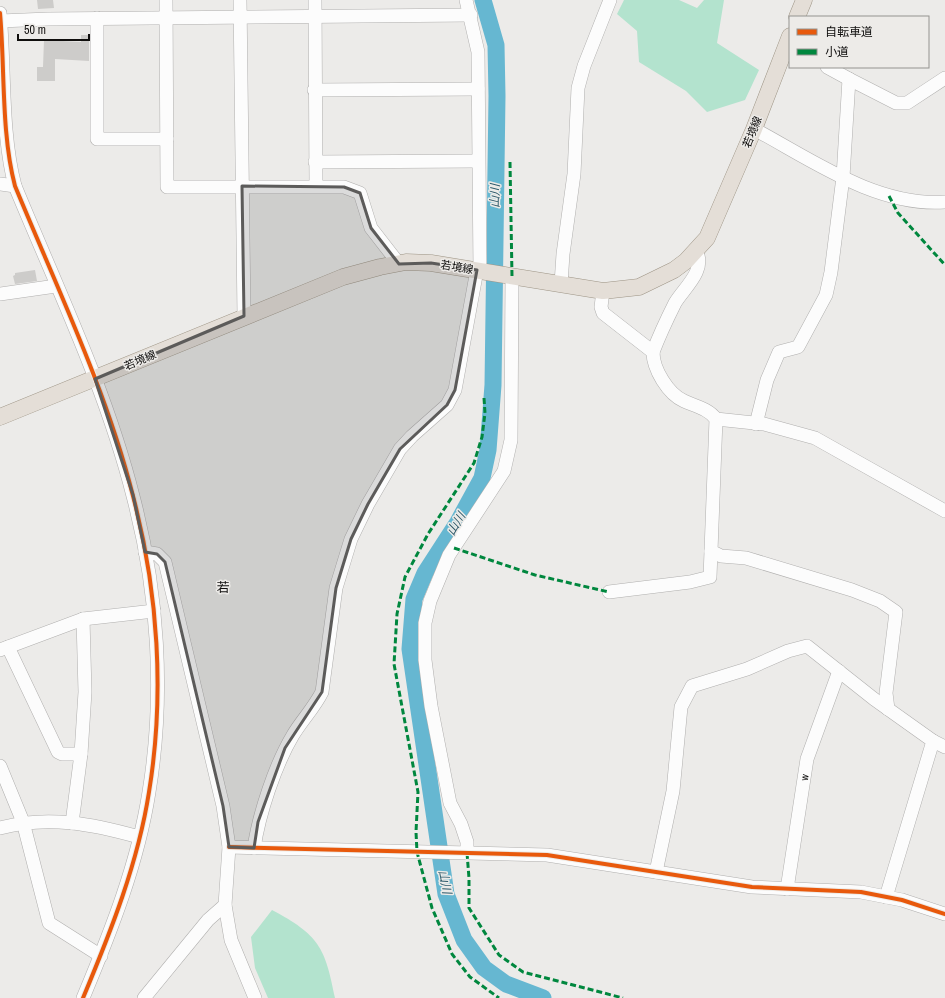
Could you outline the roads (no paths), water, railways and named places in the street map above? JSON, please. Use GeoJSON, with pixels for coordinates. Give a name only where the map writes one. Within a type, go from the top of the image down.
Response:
{"type":"FeatureCollection","features":[{"type":"Feature","properties":{"kind":"main road"},"geometry":{"type":"LineString","coordinates":[[798,16],[804,0]]}},
{"type":"Feature","properties":{"kind":"main road","name":"若境線"},"geometry":{"type":"LineString","coordinates":[[0,417],[95,379],[244,316],[343,278],[399,264],[417,262],[431,263],[603,291],[639,287],[652,282],[674,270],[696,251],[706,238],[754,129],[789,43]]}},
{"type":"Feature","properties":{"kind":"street"},"geometry":{"type":"LineString","coordinates":[[166,0],[167,187],[344,187],[360,194],[371,228],[399,264]]}},
{"type":"Feature","properties":{"kind":"street"},"geometry":{"type":"LineString","coordinates":[[240,0],[244,316]]}},
{"type":"Feature","properties":{"kind":"street"},"geometry":{"type":"LineString","coordinates":[[315,0],[314,90],[316,186]]}},
{"type":"Feature","properties":{"kind":"street"},"geometry":{"type":"LineString","coordinates":[[254,848],[258,822],[285,748],[294,733],[315,706],[322,692],[336,588],[351,539],[368,504],[400,449],[412,436],[447,405],[455,390],[481,271],[478,161],[478,52],[471,15],[466,0]]}},
{"type":"Feature","properties":{"kind":"street"},"geometry":{"type":"LineString","coordinates":[[561,284],[563,254],[574,174],[578,88],[584,66],[610,0]]}},
{"type":"Feature","properties":{"kind":"street"},"geometry":{"type":"LineString","coordinates":[[83,998],[130,875],[149,792],[156,726],[158,681],[154,611],[145,552],[133,495],[95,379],[15,186],[11,172],[3,131],[0,18],[471,15]]}},
{"type":"Feature","properties":{"kind":"street"},"geometry":{"type":"LineString","coordinates":[[97,18],[96,139],[167,139]]}},
{"type":"Feature","properties":{"kind":"street"},"geometry":{"type":"LineString","coordinates":[[829,68],[896,103],[908,103],[945,78]]}},
{"type":"Feature","properties":{"kind":"street"},"geometry":{"type":"LineString","coordinates":[[756,424],[767,380],[779,352],[798,347],[826,295],[832,272],[843,177],[849,79]]}},
{"type":"Feature","properties":{"kind":"street"},"geometry":{"type":"LineString","coordinates":[[314,90],[478,89]]}},
{"type":"Feature","properties":{"kind":"street"},"geometry":{"type":"LineString","coordinates":[[754,129],[843,177],[888,196],[913,202],[945,202]]}},
{"type":"Feature","properties":{"kind":"street"},"geometry":{"type":"LineString","coordinates":[[315,162],[478,161]]}},
{"type":"Feature","properties":{"kind":"street"},"geometry":{"type":"LineString","coordinates":[[0,184],[15,186]]}},
{"type":"Feature","properties":{"kind":"street"},"geometry":{"type":"LineString","coordinates":[[653,352],[676,302],[690,283],[698,262],[696,251]]}},
{"type":"Feature","properties":{"kind":"street"},"geometry":{"type":"LineString","coordinates":[[467,853],[467,842],[461,824],[450,803],[431,706],[425,660],[425,624],[430,601],[449,555],[504,470],[511,440],[509,276]]}},
{"type":"Feature","properties":{"kind":"street"},"geometry":{"type":"LineString","coordinates":[[0,294],[56,286]]}},
{"type":"Feature","properties":{"kind":"street"},"geometry":{"type":"LineString","coordinates":[[603,291],[601,307],[603,313],[653,352],[657,368],[673,393],[682,400],[707,410],[716,419],[787,429],[815,438],[945,510]]}},
{"type":"Feature","properties":{"kind":"street"},"geometry":{"type":"LineString","coordinates":[[609,592],[690,582],[710,577],[716,419]]}},
{"type":"Feature","properties":{"kind":"street"},"geometry":{"type":"LineString","coordinates":[[711,551],[721,556],[746,558],[852,590],[880,601],[896,612],[886,693],[888,709]]}},
{"type":"Feature","properties":{"kind":"street"},"geometry":{"type":"LineString","coordinates":[[145,552],[157,554],[165,562],[223,806],[229,847],[225,905],[231,940],[255,998]]}},
{"type":"Feature","properties":{"kind":"street"},"geometry":{"type":"LineString","coordinates":[[81,754],[62,754],[58,752],[4,648],[83,619],[154,611]]}},
{"type":"Feature","properties":{"kind":"street"},"geometry":{"type":"LineString","coordinates":[[72,823],[81,754],[85,692],[83,619]]}},
{"type":"Feature","properties":{"kind":"street"},"geometry":{"type":"LineString","coordinates":[[656,872],[673,791],[681,707],[692,686],[748,669],[788,651],[807,646],[888,709],[933,741],[945,747]]}},
{"type":"Feature","properties":{"kind":"street","name":"w"},"geometry":{"type":"LineString","coordinates":[[787,889],[807,759],[838,671]]}},
{"type":"Feature","properties":{"kind":"street"},"geometry":{"type":"LineString","coordinates":[[886,897],[933,741]]}},
{"type":"Feature","properties":{"kind":"street"},"geometry":{"type":"LineString","coordinates":[[0,766],[23,822],[49,923],[100,956]]}},
{"type":"Feature","properties":{"kind":"street"},"geometry":{"type":"LineString","coordinates":[[0,828],[23,822],[72,823],[101,827],[139,837]]}},
{"type":"Feature","properties":{"kind":"street"},"geometry":{"type":"LineString","coordinates":[[229,847],[547,855],[752,887],[861,892],[886,897],[945,914]]}},
{"type":"Feature","properties":{"kind":"street"},"geometry":{"type":"LineString","coordinates":[[144,998],[208,920],[225,905]]}},
{"type":"Feature","properties":{"kind":"waterway","name":"山川"},"geometry":{"type":"LineString","coordinates":[[483,0],[496,45],[497,96],[493,385],[488,450],[482,478],[458,522],[425,573],[414,599],[410,649],[446,894],[464,940],[484,968],[506,984],[543,998]]}},
{"type":"Feature","properties":{"kind":"district","name":"若"},"geometry":{"type":"Point","coordinates":[223,587]}}]}
